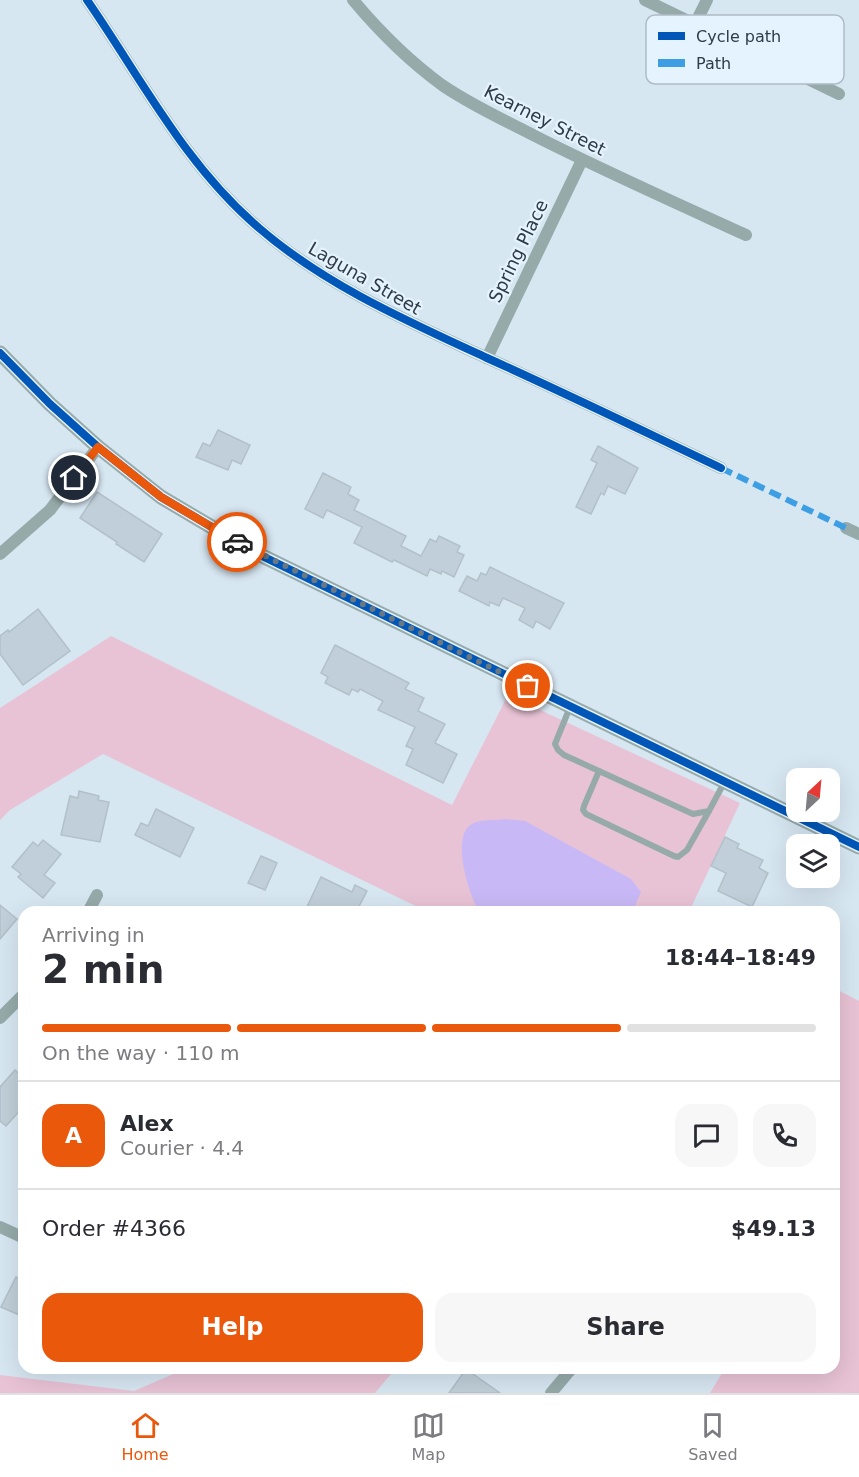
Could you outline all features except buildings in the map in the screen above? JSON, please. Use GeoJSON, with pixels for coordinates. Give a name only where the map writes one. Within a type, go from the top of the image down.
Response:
{"type":"FeatureCollection","features":[{"type":"Feature","properties":{"kind":"street","name":"Laguna Street"},"geometry":{"type":"LineString","coordinates":[[87,0],[179,140],[212,180],[258,227],[300,259],[334,281],[439,336],[721,468]]}},
{"type":"Feature","properties":{"kind":"street","name":"Kearney Street"},"geometry":{"type":"LineString","coordinates":[[353,0],[409,58],[442,85],[478,107],[582,160],[746,235]]}},
{"type":"Feature","properties":{"kind":"street"},"geometry":{"type":"LineString","coordinates":[[645,0],[676,15]]}},
{"type":"Feature","properties":{"kind":"street"},"geometry":{"type":"LineString","coordinates":[[700,15],[707,0]]}},
{"type":"Feature","properties":{"kind":"street"},"geometry":{"type":"LineString","coordinates":[[818,84],[839,94]]}},
{"type":"Feature","properties":{"kind":"street","name":"Spring Place"},"geometry":{"type":"LineString","coordinates":[[487,357],[582,160]]}},
{"type":"Feature","properties":{"kind":"street"},"geometry":{"type":"LineString","coordinates":[[0,352],[50,404],[98,447],[161,497],[254,552],[859,847]]}},
{"type":"Feature","properties":{"kind":"street"},"geometry":{"type":"LineString","coordinates":[[0,554],[50,510],[98,447]]}},
{"type":"Feature","properties":{"kind":"street"},"geometry":{"type":"LineString","coordinates":[[846,528],[859,534]]}},
{"type":"Feature","properties":{"kind":"street"},"geometry":{"type":"LineString","coordinates":[[91,906],[96,895]]}},
{"type":"Feature","properties":{"kind":"street"},"geometry":{"type":"LineString","coordinates":[[0,1018],[18,1000]]}},
{"type":"Feature","properties":{"kind":"street"},"geometry":{"type":"LineString","coordinates":[[0,1227],[18,1235]]}},
{"type":"Feature","properties":{"kind":"street"},"geometry":{"type":"LineString","coordinates":[[551,1393],[567,1374]]}},
{"type":"Feature","properties":{"kind":"lane"},"geometry":{"type":"LineString","coordinates":[[570,706],[555,744],[564,755],[684,812],[693,814],[709,811]]}},
{"type":"Feature","properties":{"kind":"lane"},"geometry":{"type":"LineString","coordinates":[[599,771],[584,806],[583,810],[586,814],[678,857],[687,850],[725,781]]}},
{"type":"Feature","properties":{"kind":"shaded area"},"geometry":{"type":"Polygon","coordinates":[[[111,636],[452,805],[508,695],[740,803],[692,906],[416,906],[103,754],[10,810],[0,820],[0,708],[111,636]]]}},
{"type":"Feature","properties":{"kind":"shaded area"},"geometry":{"type":"Polygon","coordinates":[[[487,820],[525,821],[631,879],[641,892],[635,906],[476,906],[467,881],[462,844],[469,826],[487,820]]]}},
{"type":"Feature","properties":{"kind":"shaded area"},"geometry":{"type":"Polygon","coordinates":[[[840,991],[859,1001],[859,1393],[710,1393],[721,1374],[840,1374],[840,991]]]}},
{"type":"Feature","properties":{"kind":"shaded area"},"geometry":{"type":"Polygon","coordinates":[[[173,1374],[391,1374],[375,1393],[0,1393],[0,1375],[134,1391],[173,1374]]]}},
{"type":"Feature","properties":{"kind":"marked path"},"geometry":{"type":"LineString","coordinates":[[721,468],[846,528]]}},
{"type":"Feature","properties":{"kind":"cycle path"},"geometry":{"type":"LineString","coordinates":[[87,0],[166,120],[208,177],[259,228],[284,248],[339,284],[397,316],[721,468]]}},
{"type":"Feature","properties":{"kind":"cycle path"},"geometry":{"type":"LineString","coordinates":[[0,353],[50,404],[98,447],[161,497],[254,552],[859,847]]}},
{"type":"Feature","properties":{"kind":"way so far"},"geometry":{"type":"LineString","coordinates":[[237,542],[528,686]]}},
{"type":"Feature","properties":{"kind":"route"},"geometry":{"type":"LineString","coordinates":[[74,478],[98,447],[161,497],[237,542]]}}]}
